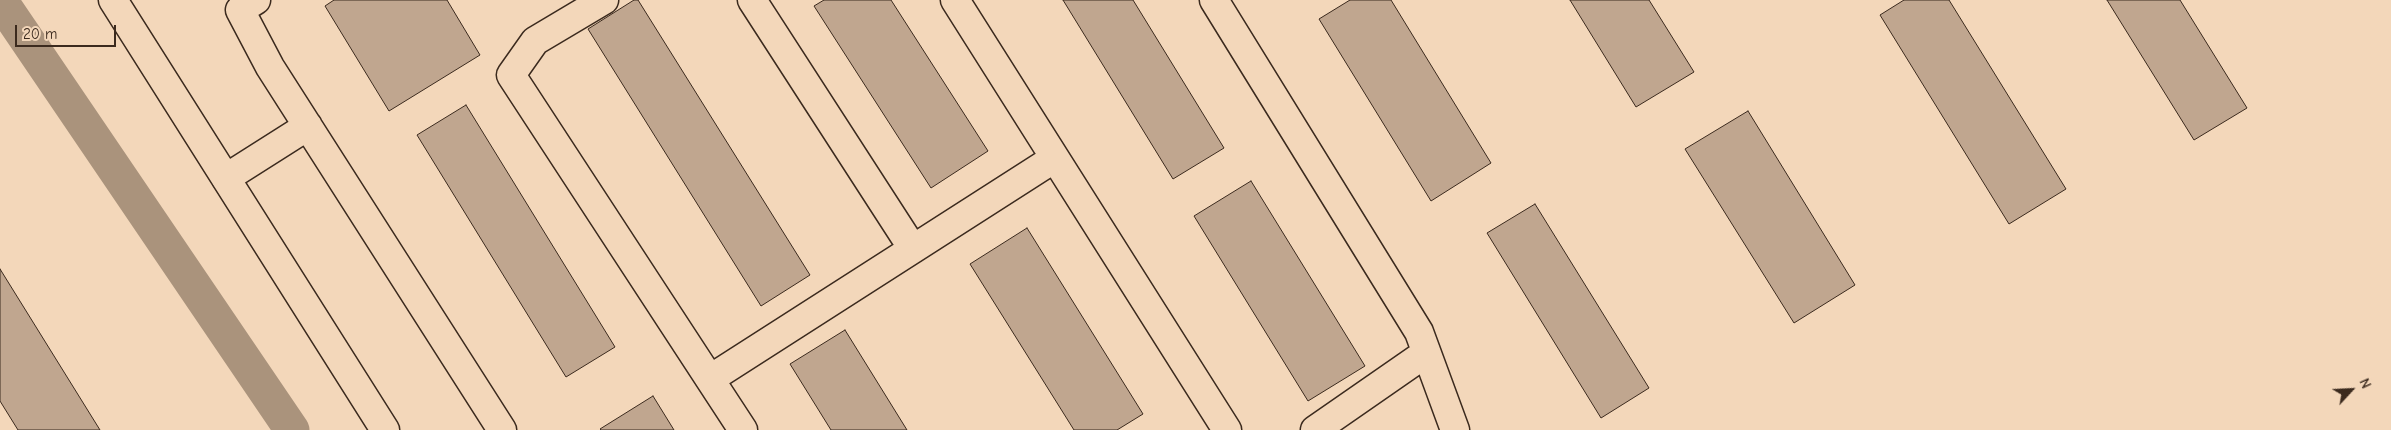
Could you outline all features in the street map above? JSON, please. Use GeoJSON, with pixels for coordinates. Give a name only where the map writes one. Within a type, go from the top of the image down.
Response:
{"type":"FeatureCollection","features":[{"type":"Feature","properties":{"kind":"street"},"geometry":{"type":"LineString","coordinates":[[113,0],[385,430]]}},
{"type":"Feature","properties":{"kind":"street"},"geometry":{"type":"LineString","coordinates":[[256,0],[240,10],[270,67],[502,430]]}},
{"type":"Feature","properties":{"kind":"street"},"geometry":{"type":"LineString","coordinates":[[604,0],[535,41],[511,76],[743,430]]}},
{"type":"Feature","properties":{"kind":"street"},"geometry":{"type":"LineString","coordinates":[[752,0],[913,249]]}},
{"type":"Feature","properties":{"kind":"street"},"geometry":{"type":"LineString","coordinates":[[955,0],[1227,430]]}},
{"type":"Feature","properties":{"kind":"street"},"geometry":{"type":"LineString","coordinates":[[1214,0],[1419,332],[1455,430]]}},
{"type":"Feature","properties":{"kind":"street"},"geometry":{"type":"LineString","coordinates":[[226,178],[308,126]]}},
{"type":"Feature","properties":{"kind":"street"},"geometry":{"type":"LineString","coordinates":[[710,380],[1055,158]]}},
{"type":"Feature","properties":{"kind":"street"},"geometry":{"type":"LineString","coordinates":[[1316,430],[1426,353]]}},
{"type":"Feature","properties":{"kind":"building"},"geometry":{"type":"Polygon","coordinates":[[[334,0],[447,0],[480,55],[389,111],[325,6],[334,0]]]}},
{"type":"Feature","properties":{"kind":"building"},"geometry":{"type":"Polygon","coordinates":[[[634,0],[638,0],[810,275],[761,306],[588,29],[634,0]]]}},
{"type":"Feature","properties":{"kind":"building"},"geometry":{"type":"Polygon","coordinates":[[[824,0],[891,0],[988,151],[931,188],[814,6],[824,0]]]}},
{"type":"Feature","properties":{"kind":"building"},"geometry":{"type":"Polygon","coordinates":[[[1063,0],[1133,0],[1224,148],[1173,179],[1063,0]]]}},
{"type":"Feature","properties":{"kind":"building"},"geometry":{"type":"Polygon","coordinates":[[[1350,0],[1391,0],[1491,163],[1431,201],[1319,19],[1350,0]]]}},
{"type":"Feature","properties":{"kind":"building"},"geometry":{"type":"Polygon","coordinates":[[[1570,0],[1649,0],[1694,72],[1636,107],[1570,0]]]}},
{"type":"Feature","properties":{"kind":"building"},"geometry":{"type":"Polygon","coordinates":[[[1904,0],[1949,0],[2066,189],[2009,224],[1880,15],[1904,0]]]}},
{"type":"Feature","properties":{"kind":"building"},"geometry":{"type":"Polygon","coordinates":[[[2107,0],[2180,0],[2247,108],[2194,140],[2107,0]]]}},
{"type":"Feature","properties":{"kind":"building"},"geometry":{"type":"Polygon","coordinates":[[[466,105],[615,347],[566,377],[417,135],[466,105]]]}},
{"type":"Feature","properties":{"kind":"building"},"geometry":{"type":"Polygon","coordinates":[[[1748,111],[1855,285],[1794,323],[1685,149],[1748,111]]]}},
{"type":"Feature","properties":{"kind":"building"},"geometry":{"type":"Polygon","coordinates":[[[1251,181],[1365,366],[1308,401],[1194,216],[1251,181]]]}},
{"type":"Feature","properties":{"kind":"building"},"geometry":{"type":"Polygon","coordinates":[[[1535,204],[1649,388],[1601,418],[1487,233],[1535,204]]]}},
{"type":"Feature","properties":{"kind":"building"},"geometry":{"type":"Polygon","coordinates":[[[1027,228],[1143,414],[1117,430],[1074,430],[970,264],[1027,228]]]}},
{"type":"Feature","properties":{"kind":"building"},"geometry":{"type":"Polygon","coordinates":[[[0,269],[100,430],[18,430],[0,401],[0,269]]]}},
{"type":"Feature","properties":{"kind":"building"},"geometry":{"type":"Polygon","coordinates":[[[845,330],[907,430],[831,430],[790,364],[845,330]]]}},
{"type":"Feature","properties":{"kind":"building"},"geometry":{"type":"Polygon","coordinates":[[[653,396],[674,430],[600,429],[653,396]]]}},
{"type":"Feature","properties":{"kind":"waterway"},"geometry":{"type":"LineString","coordinates":[[0,0],[292,430]]}}]}
